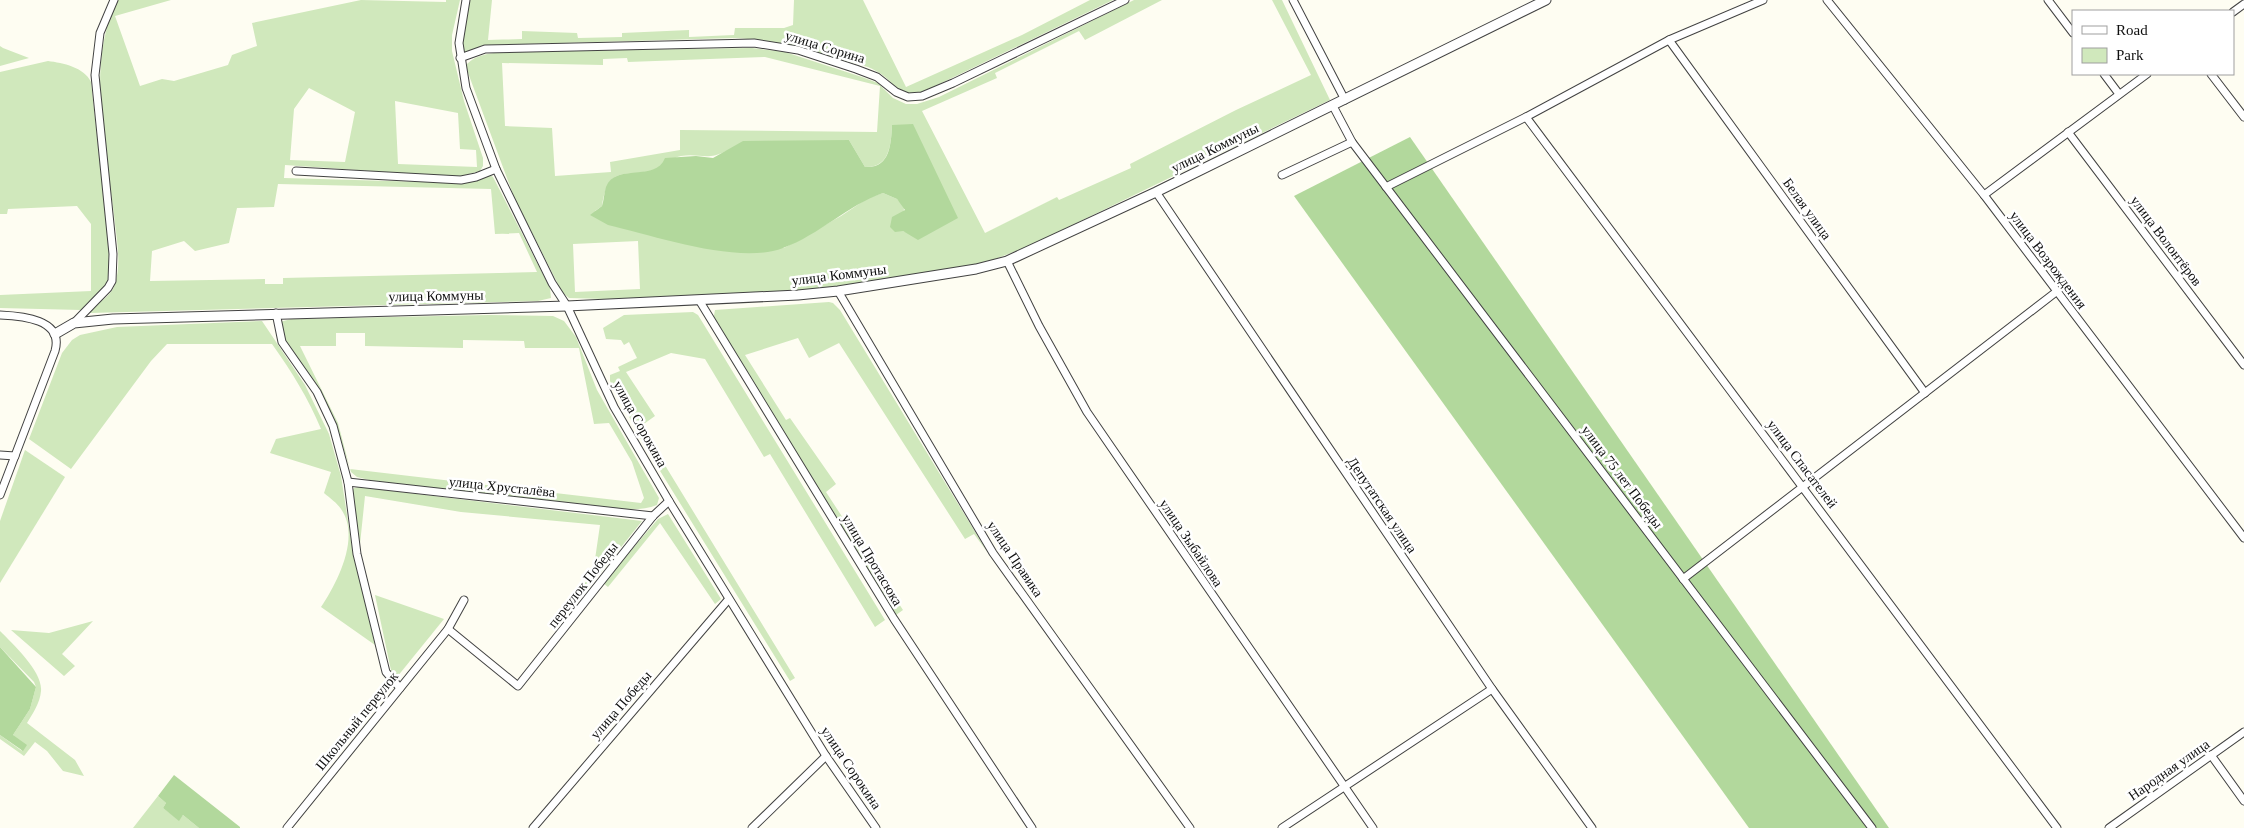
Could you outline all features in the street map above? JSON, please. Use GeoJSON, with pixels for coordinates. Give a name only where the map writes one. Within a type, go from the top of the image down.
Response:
{"type":"FeatureCollection","features":[{"type":"Feature","properties":{"kind":"street"},"geometry":{"type":"LineString","coordinates":[[55,334],[74,323],[108,288],[113,272],[113,254],[95,75],[100,33],[114,0]]}},
{"type":"Feature","properties":{"kind":"street","name":"улица Сорокина"},"geometry":{"type":"LineString","coordinates":[[466,0],[459,33],[460,58],[466,88],[496,169],[552,283],[567,306],[614,408],[669,501],[728,600],[826,756],[876,828]]}},
{"type":"Feature","properties":{"kind":"street","name":"улица Сорина"},"geometry":{"type":"LineString","coordinates":[[460,58],[485,50],[754,43],[798,50],[856,69],[877,77],[902,95],[914,97],[946,86],[1126,0]]}},
{"type":"Feature","properties":{"kind":"street"},"geometry":{"type":"LineString","coordinates":[[1293,0],[1345,100]]}},
{"type":"Feature","properties":{"kind":"street","name":"улица Коммуны"},"geometry":{"type":"LineString","coordinates":[[74,323],[113,319],[276,313],[567,306],[838,292],[976,269],[1007,261],[1156,192],[1546,0]]}},
{"type":"Feature","properties":{"kind":"street"},"geometry":{"type":"LineString","coordinates":[[1386,187],[1526,117],[1669,40],[1763,0]]}},
{"type":"Feature","properties":{"kind":"street","name":"улица Возрождения"},"geometry":{"type":"LineString","coordinates":[[1827,0],[1984,195],[2244,538]]}},
{"type":"Feature","properties":{"kind":"street"},"geometry":{"type":"LineString","coordinates":[[2048,0],[2072,32]]}},
{"type":"Feature","properties":{"kind":"street","name":"Белая улица"},"geometry":{"type":"LineString","coordinates":[[1669,40],[1925,393]]}},
{"type":"Feature","properties":{"kind":"street"},"geometry":{"type":"LineString","coordinates":[[2105,75],[2119,94]]}},
{"type":"Feature","properties":{"kind":"street"},"geometry":{"type":"LineString","coordinates":[[1984,195],[2146,75]]}},
{"type":"Feature","properties":{"kind":"street"},"geometry":{"type":"LineString","coordinates":[[2212,75],[2244,117]]}},
{"type":"Feature","properties":{"kind":"street","name":"улица 75 лет Победы"},"geometry":{"type":"LineString","coordinates":[[1333,106],[1352,142],[1872,828]]}},
{"type":"Feature","properties":{"kind":"street","name":"улица Спасателей"},"geometry":{"type":"LineString","coordinates":[[1526,117],[2057,828]]}},
{"type":"Feature","properties":{"kind":"street","name":"улица Волонтёров"},"geometry":{"type":"LineString","coordinates":[[2068,132],[2244,365]]}},
{"type":"Feature","properties":{"kind":"street"},"geometry":{"type":"LineString","coordinates":[[1282,175],[1352,142]]}},
{"type":"Feature","properties":{"kind":"street"},"geometry":{"type":"LineString","coordinates":[[296,171],[461,180],[476,177],[496,169]]}},
{"type":"Feature","properties":{"kind":"street","name":"Депутатская улица"},"geometry":{"type":"LineString","coordinates":[[1156,192],[1492,689],[1592,828]]}},
{"type":"Feature","properties":{"kind":"street","name":"улица Зыбайлова"},"geometry":{"type":"LineString","coordinates":[[1007,261],[1039,326],[1087,412],[1343,788],[1373,828]]}},
{"type":"Feature","properties":{"kind":"street","name":"улица Правика"},"geometry":{"type":"LineString","coordinates":[[838,292],[993,553],[1190,828]]}},
{"type":"Feature","properties":{"kind":"street"},"geometry":{"type":"LineString","coordinates":[[1683,579],[2056,292]]}},
{"type":"Feature","properties":{"kind":"street","name":"улица Протасюка"},"geometry":{"type":"LineString","coordinates":[[699,300],[894,619],[1032,828]]}},
{"type":"Feature","properties":{"kind":"street"},"geometry":{"type":"LineString","coordinates":[[276,313],[282,342],[317,392],[329,416],[348,482],[357,554],[386,672],[400,688]]}},
{"type":"Feature","properties":{"kind":"street"},"geometry":{"type":"LineString","coordinates":[[0,315],[16,315],[39,321],[55,334]]}},
{"type":"Feature","properties":{"kind":"street"},"geometry":{"type":"LineString","coordinates":[[0,496],[55,351],[55,334]]}},
{"type":"Feature","properties":{"kind":"street"},"geometry":{"type":"LineString","coordinates":[[0,456],[15,456]]}},
{"type":"Feature","properties":{"kind":"street","name":"улица Хрусталёва"},"geometry":{"type":"LineString","coordinates":[[348,482],[653,516]]}},
{"type":"Feature","properties":{"kind":"street","name":"переулок Победы"},"geometry":{"type":"LineString","coordinates":[[448,629],[518,686],[653,516],[669,501]]}},
{"type":"Feature","properties":{"kind":"street","name":"Школьный переулок"},"geometry":{"type":"LineString","coordinates":[[287,828],[448,629],[464,600]]}},
{"type":"Feature","properties":{"kind":"street","name":"улица Победы"},"geometry":{"type":"LineString","coordinates":[[533,828],[728,600]]}},
{"type":"Feature","properties":{"kind":"street"},"geometry":{"type":"LineString","coordinates":[[1282,828],[1492,689]]}},
{"type":"Feature","properties":{"kind":"street","name":"Народная улица"},"geometry":{"type":"LineString","coordinates":[[2109,828],[2244,732]]}},
{"type":"Feature","properties":{"kind":"street"},"geometry":{"type":"LineString","coordinates":[[2211,755],[2244,801]]}},
{"type":"Feature","properties":{"kind":"street"},"geometry":{"type":"LineString","coordinates":[[752,828],[826,756]]}},
{"type":"Feature","properties":{"kind":"green space"},"geometry":{"type":"Polygon","coordinates":[[[118,0],[171,0],[115,16],[140,86],[162,79],[174,81],[228,65],[232,55],[257,46],[252,23],[361,0],[446,2],[446,0],[460,0],[452,35],[452,51],[464,101],[483,158],[483,166],[480,171],[458,177],[285,165],[284,178],[460,183],[490,175],[493,177],[550,288],[551,298],[538,301],[90,313],[91,308],[111,292],[118,267],[117,241],[101,106],[100,77],[102,50],[108,24],[118,0]],[[309,88],[294,109],[290,160],[345,162],[355,112],[309,88]],[[395,101],[398,164],[477,167],[476,150],[460,149],[458,113],[395,101]],[[278,184],[274,207],[237,208],[229,243],[195,251],[184,241],[152,251],[150,281],[265,279],[265,284],[283,284],[283,278],[537,272],[519,233],[495,234],[491,189],[278,184]]]}},
{"type":"Feature","properties":{"kind":"green space"},"geometry":{"type":"Polygon","coordinates":[[[470,0],[492,0],[488,40],[522,39],[522,31],[577,33],[578,38],[622,37],[622,33],[689,30],[689,37],[734,35],[735,28],[784,28],[793,25],[794,0],[863,0],[906,87],[1022,35],[1090,0],[1113,0],[925,91],[908,94],[902,92],[883,75],[869,67],[803,49],[749,39],[483,45],[464,54],[461,34],[470,0]]]}},
{"type":"Feature","properties":{"kind":"green space"},"geometry":{"type":"Polygon","coordinates":[[[1134,0],[1162,0],[1085,40],[1079,31],[995,73],[997,78],[922,111],[985,233],[1057,197],[1059,200],[1131,168],[1130,164],[1236,110],[1311,75],[1272,0],[1282,0],[1330,100],[1029,246],[977,266],[838,288],[736,298],[641,300],[569,298],[562,292],[514,197],[467,70],[467,64],[486,54],[500,52],[752,48],[785,52],[862,77],[878,83],[893,98],[906,104],[917,104],[939,97],[1134,0]],[[765,57],[628,62],[627,58],[603,59],[603,65],[502,63],[505,126],[552,128],[555,176],[611,172],[610,162],[680,150],[680,130],[877,132],[880,86],[765,57]],[[892,125],[888,154],[880,164],[865,167],[849,140],[726,151],[714,156],[681,156],[657,169],[619,175],[613,178],[605,193],[602,206],[595,211],[784,248],[841,216],[868,198],[883,193],[897,199],[904,206],[903,231],[911,234],[892,125]],[[638,241],[573,244],[575,292],[640,289],[638,241]]]}},
{"type":"Feature","properties":{"kind":"green space"},"geometry":{"type":"Polygon","coordinates":[[[0,46],[3,48],[29,58],[0,66],[0,46]]]}},
{"type":"Feature","properties":{"kind":"green space"},"geometry":{"type":"Polygon","coordinates":[[[48,61],[78,69],[91,82],[109,245],[109,276],[107,285],[81,310],[0,308],[0,295],[91,291],[91,224],[77,206],[8,209],[7,214],[0,214],[0,72],[48,61]]]}},
{"type":"Feature","properties":{"kind":"green space"},"geometry":{"type":"Polygon","coordinates":[[[913,124],[958,218],[918,240],[903,231],[895,232],[890,227],[892,217],[905,210],[897,199],[883,193],[870,198],[809,236],[783,248],[765,252],[721,251],[672,242],[608,225],[590,215],[602,206],[606,187],[611,180],[618,175],[626,173],[653,170],[665,158],[696,156],[713,158],[743,141],[849,140],[865,167],[873,167],[880,164],[888,154],[892,125],[913,124]]]}},
{"type":"Feature","properties":{"kind":"green space"},"geometry":{"type":"Polygon","coordinates":[[[1410,137],[1889,828],[1749,828],[1294,196],[1410,137]]]}},
{"type":"Feature","properties":{"kind":"green space"},"geometry":{"type":"Polygon","coordinates":[[[833,303],[840,310],[988,553],[974,534],[965,539],[839,343],[809,358],[798,338],[745,355],[786,420],[790,418],[836,484],[826,492],[903,610],[896,615],[800,467],[713,321],[715,310],[833,303]]]}},
{"type":"Feature","properties":{"kind":"green space"},"geometry":{"type":"Polygon","coordinates":[[[693,312],[698,315],[885,620],[875,627],[770,454],[764,457],[705,359],[671,353],[626,372],[655,416],[641,426],[795,678],[790,681],[644,445],[610,381],[610,375],[620,371],[618,367],[637,358],[629,342],[624,345],[621,340],[606,339],[603,328],[624,315],[693,312]]]}},
{"type":"Feature","properties":{"kind":"green space"},"geometry":{"type":"Polygon","coordinates":[[[489,315],[553,316],[564,321],[576,337],[597,390],[659,498],[657,505],[639,509],[620,509],[373,481],[357,477],[350,469],[641,503],[644,498],[632,462],[609,423],[594,424],[579,348],[525,348],[524,341],[463,340],[463,348],[365,346],[365,333],[336,333],[336,346],[300,346],[338,423],[350,468],[336,425],[321,395],[281,334],[280,322],[291,319],[489,315]]]}},
{"type":"Feature","properties":{"kind":"green space"},"geometry":{"type":"Polygon","coordinates":[[[262,321],[305,385],[329,434],[341,476],[352,547],[375,645],[321,607],[334,586],[344,560],[349,533],[347,520],[341,509],[324,493],[331,472],[270,453],[276,439],[321,429],[299,385],[272,344],[167,344],[151,361],[71,469],[29,439],[62,353],[72,340],[80,335],[117,327],[262,321]]]}},
{"type":"Feature","properties":{"kind":"green space"},"geometry":{"type":"Polygon","coordinates":[[[25,450],[65,477],[0,583],[0,521],[25,450]]]}},
{"type":"Feature","properties":{"kind":"green space"},"geometry":{"type":"Polygon","coordinates":[[[359,487],[642,521],[578,601],[573,597],[593,573],[600,525],[461,512],[365,496],[360,544],[352,492],[354,488],[359,487]]]}},
{"type":"Feature","properties":{"kind":"green space"},"geometry":{"type":"Polygon","coordinates":[[[668,514],[721,599],[715,604],[660,523],[608,587],[603,583],[658,519],[668,514]]]}},
{"type":"Feature","properties":{"kind":"green space"},"geometry":{"type":"Polygon","coordinates":[[[375,595],[444,619],[397,677],[392,675],[375,595]]]}},
{"type":"Feature","properties":{"kind":"green space"},"geometry":{"type":"Polygon","coordinates":[[[93,621],[62,654],[75,666],[64,676],[11,630],[49,633],[93,621]]]}},
{"type":"Feature","properties":{"kind":"green space"},"geometry":{"type":"Polygon","coordinates":[[[0,631],[26,659],[37,675],[40,684],[39,700],[27,723],[75,760],[84,776],[63,771],[47,751],[35,742],[24,756],[0,739],[0,735],[22,751],[13,735],[30,709],[36,687],[34,682],[0,647],[0,631]]]}},
{"type":"Feature","properties":{"kind":"green space"},"geometry":{"type":"Polygon","coordinates":[[[0,647],[36,687],[30,709],[13,735],[27,745],[23,751],[0,735],[0,647]]]}},
{"type":"Feature","properties":{"kind":"green space"},"geometry":{"type":"Polygon","coordinates":[[[174,775],[240,828],[199,828],[183,815],[179,821],[163,808],[166,803],[158,796],[174,775]]]}},
{"type":"Feature","properties":{"kind":"green space"},"geometry":{"type":"Polygon","coordinates":[[[158,796],[166,803],[163,808],[179,820],[183,815],[199,828],[133,828],[158,796]]]}}]}
